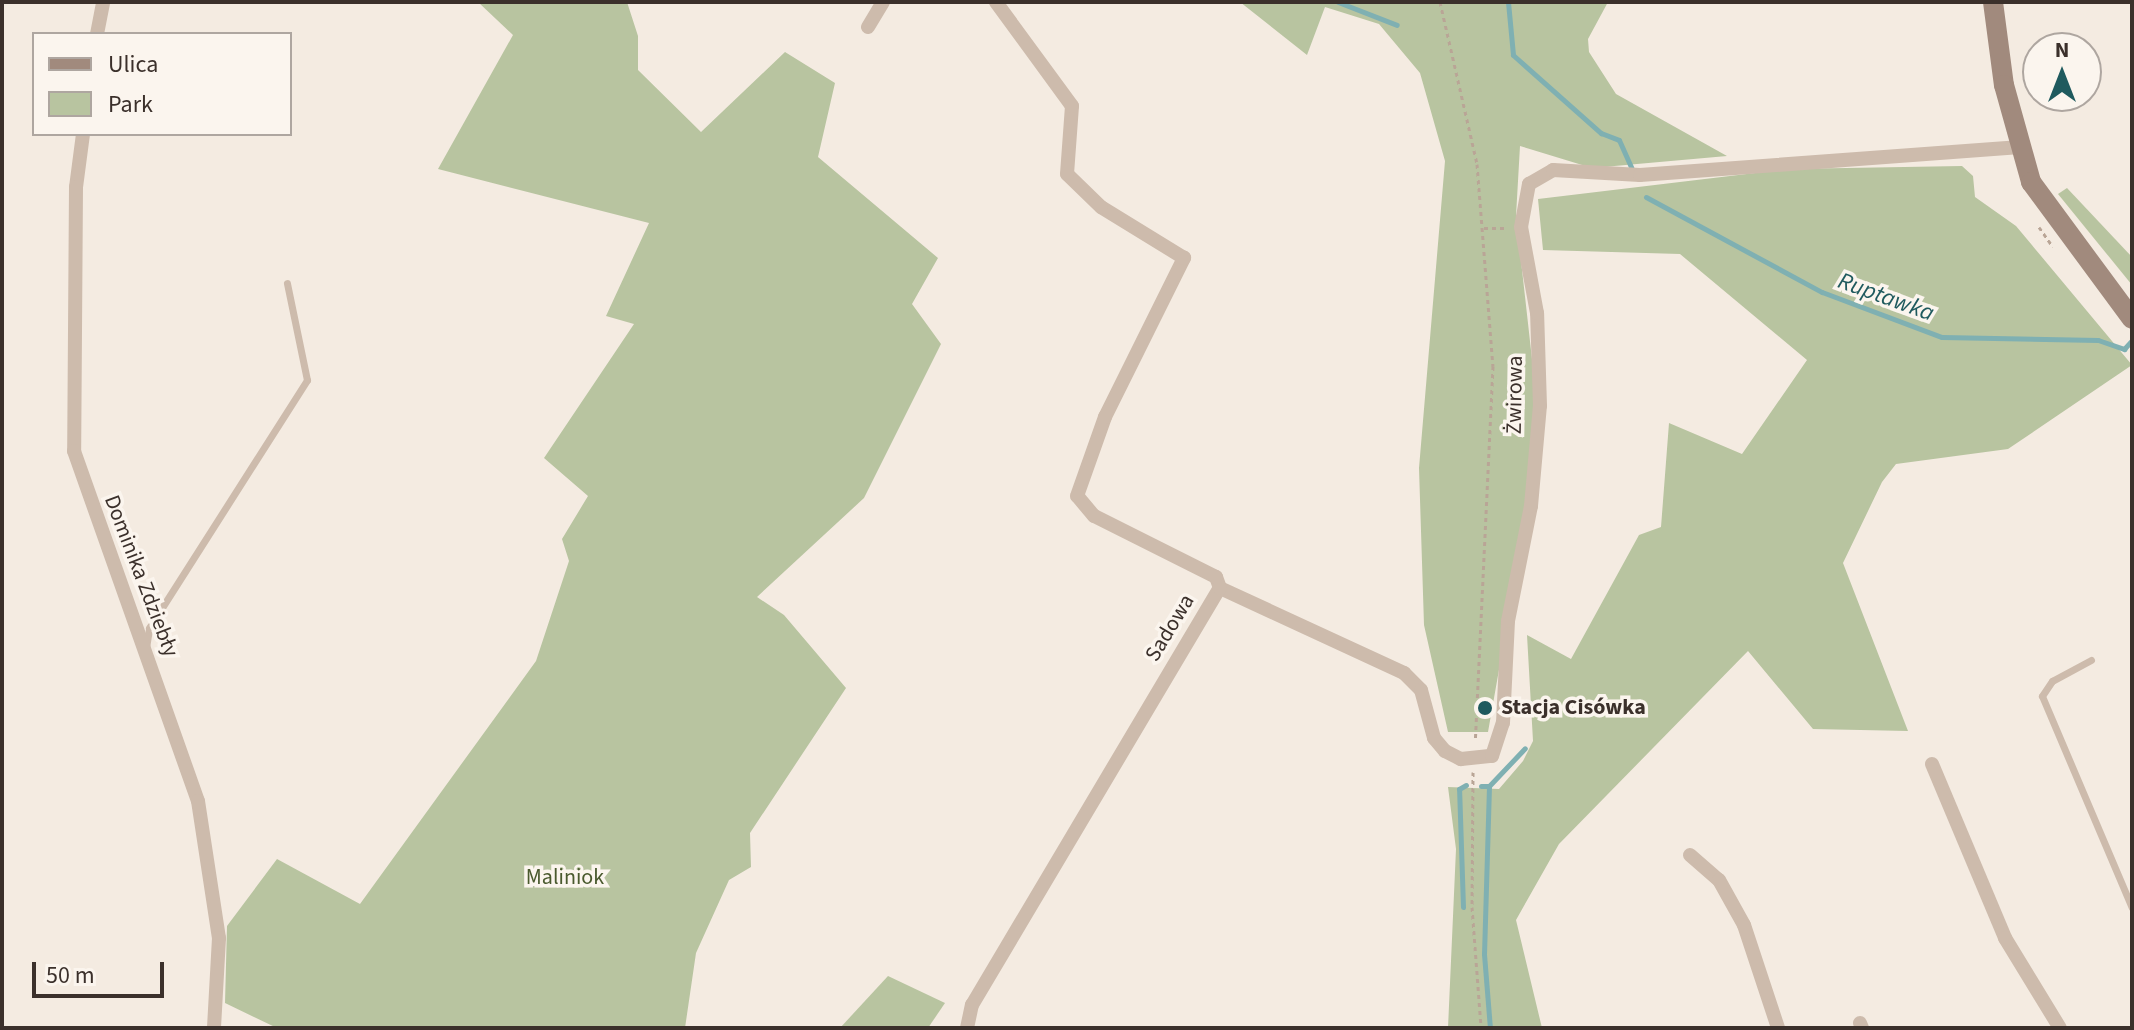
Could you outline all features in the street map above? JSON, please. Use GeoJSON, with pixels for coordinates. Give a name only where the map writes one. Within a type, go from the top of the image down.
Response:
{"type":"FeatureCollection","features":[{"type":"Feature","properties":{"kind":"main road"},"geometry":{"type":"LineString","coordinates":[[1993,2],[2017,147],[2047,212],[2132,319]]}},
{"type":"Feature","properties":{"kind":"street"},"geometry":{"type":"LineString","coordinates":[[97,32],[103,2]]}},
{"type":"Feature","properties":{"kind":"street"},"geometry":{"type":"LineString","coordinates":[[868,27],[883,2]]}},
{"type":"Feature","properties":{"kind":"street","name":"Sadowa"},"geometry":{"type":"LineString","coordinates":[[967,1028],[972,1005],[1220,588],[1216,577],[1094,516],[1077,496],[1105,417],[1184,258],[1101,207],[1067,174],[1072,106],[996,2]]}},
{"type":"Feature","properties":{"kind":"street","name":"Dominika Zdziebły"},"geometry":{"type":"LineString","coordinates":[[83,136],[76,187],[74,451],[194,787],[209,859],[219,938],[214,1028]]}},
{"type":"Feature","properties":{"kind":"street","name":"Żwirowa"},"geometry":{"type":"LineString","coordinates":[[1474,760],[1492,756],[1500,743],[1508,621],[1537,435],[1537,313],[1521,227],[1529,184],[1553,170],[1640,175],[2017,147]]}},
{"type":"Feature","properties":{"kind":"street"},"geometry":{"type":"LineString","coordinates":[[1220,588],[1404,673],[1421,690],[1434,738],[1445,751],[1474,760]]}},
{"type":"Feature","properties":{"kind":"street"},"geometry":{"type":"LineString","coordinates":[[1932,764],[2005,938],[2060,1028]]}},
{"type":"Feature","properties":{"kind":"street"},"geometry":{"type":"LineString","coordinates":[[1690,855],[1719,880],[1744,925],[1778,1028]]}},
{"type":"Feature","properties":{"kind":"lane"},"geometry":{"type":"LineString","coordinates":[[145,651],[149,628],[307,380],[287,283]]}},
{"type":"Feature","properties":{"kind":"lane"},"geometry":{"type":"LineString","coordinates":[[2091,660],[2052,681],[2042,696],[2132,908]]}},
{"type":"Feature","properties":{"kind":"path"},"geometry":{"type":"LineString","coordinates":[[1440,2],[1484,229],[1493,437],[1474,760],[1472,907],[1481,1028]]}},
{"type":"Feature","properties":{"kind":"path"},"geometry":{"type":"LineString","coordinates":[[1484,229],[1521,227]]}},
{"type":"Feature","properties":{"kind":"green space","name":"Maliniok"},"geometry":{"type":"Polygon","coordinates":[[[478,2],[627,2],[638,36],[638,70],[701,132],[785,52],[835,83],[818,157],[938,258],[912,304],[941,344],[864,498],[757,597],[784,615],[846,688],[750,833],[751,867],[729,880],[696,953],[685,1028],[277,1028],[225,1003],[227,926],[277,859],[360,904],[536,661],[569,561],[562,539],[588,496],[544,458],[634,324],[606,316],[649,223],[438,169],[513,35],[478,2]]]}},
{"type":"Feature","properties":{"kind":"green space"},"geometry":{"type":"Polygon","coordinates":[[[1240,2],[1608,2],[1588,39],[1589,52],[1616,94],[1727,156],[1592,168],[1520,146],[1516,216],[1536,395],[1524,528],[1488,732],[1448,732],[1424,625],[1419,468],[1445,161],[1420,73],[1379,24],[1325,7],[1307,55],[1240,2]]]}},
{"type":"Feature","properties":{"kind":"green space"},"geometry":{"type":"Polygon","coordinates":[[[1962,166],[1973,176],[1975,197],[2016,226],[2132,365],[2008,449],[1896,464],[1882,482],[1843,563],[1908,731],[1813,729],[1748,651],[1559,844],[1516,920],[1542,1028],[1448,1028],[1456,849],[1448,787],[1499,789],[1523,761],[1533,741],[1527,635],[1571,659],[1639,535],[1661,527],[1669,423],[1742,454],[1807,360],[1680,254],[1543,250],[1538,199],[1788,169],[1962,166]]]}},
{"type":"Feature","properties":{"kind":"green space"},"geometry":{"type":"Polygon","coordinates":[[[2067,188],[2132,257],[2132,285],[2058,194],[2067,188]]]}},
{"type":"Feature","properties":{"kind":"green space"},"geometry":{"type":"Polygon","coordinates":[[[888,976],[945,1003],[928,1028],[840,1028],[888,976]]]}},
{"type":"Feature","properties":{"kind":"waterway","name":"Ruptawka"},"geometry":{"type":"LineString","coordinates":[[1338,2],[1397,25]]}},
{"type":"Feature","properties":{"kind":"waterway","name":"Ruptawka"},"geometry":{"type":"LineString","coordinates":[[1508,2],[1513,55],[1601,133],[1619,140],[1633,171]]}},
{"type":"Feature","properties":{"kind":"waterway","name":"Ruptawka"},"geometry":{"type":"LineString","coordinates":[[1646,197],[1822,292],[1942,337],[2098,340],[2124,349],[2132,340]]}},
{"type":"Feature","properties":{"kind":"waterway"},"geometry":{"type":"LineString","coordinates":[[1481,786],[1489,786],[1525,748]]}},
{"type":"Feature","properties":{"kind":"waterway"},"geometry":{"type":"LineString","coordinates":[[1463,907],[1459,789],[1466,785]]}},
{"type":"Feature","properties":{"kind":"waterway"},"geometry":{"type":"LineString","coordinates":[[1489,786],[1484,954],[1490,1028]]}},
{"type":"Feature","properties":{"kind":"place","name":"Stacja Cisówka"},"geometry":{"type":"Point","coordinates":[1485,708]}}]}
